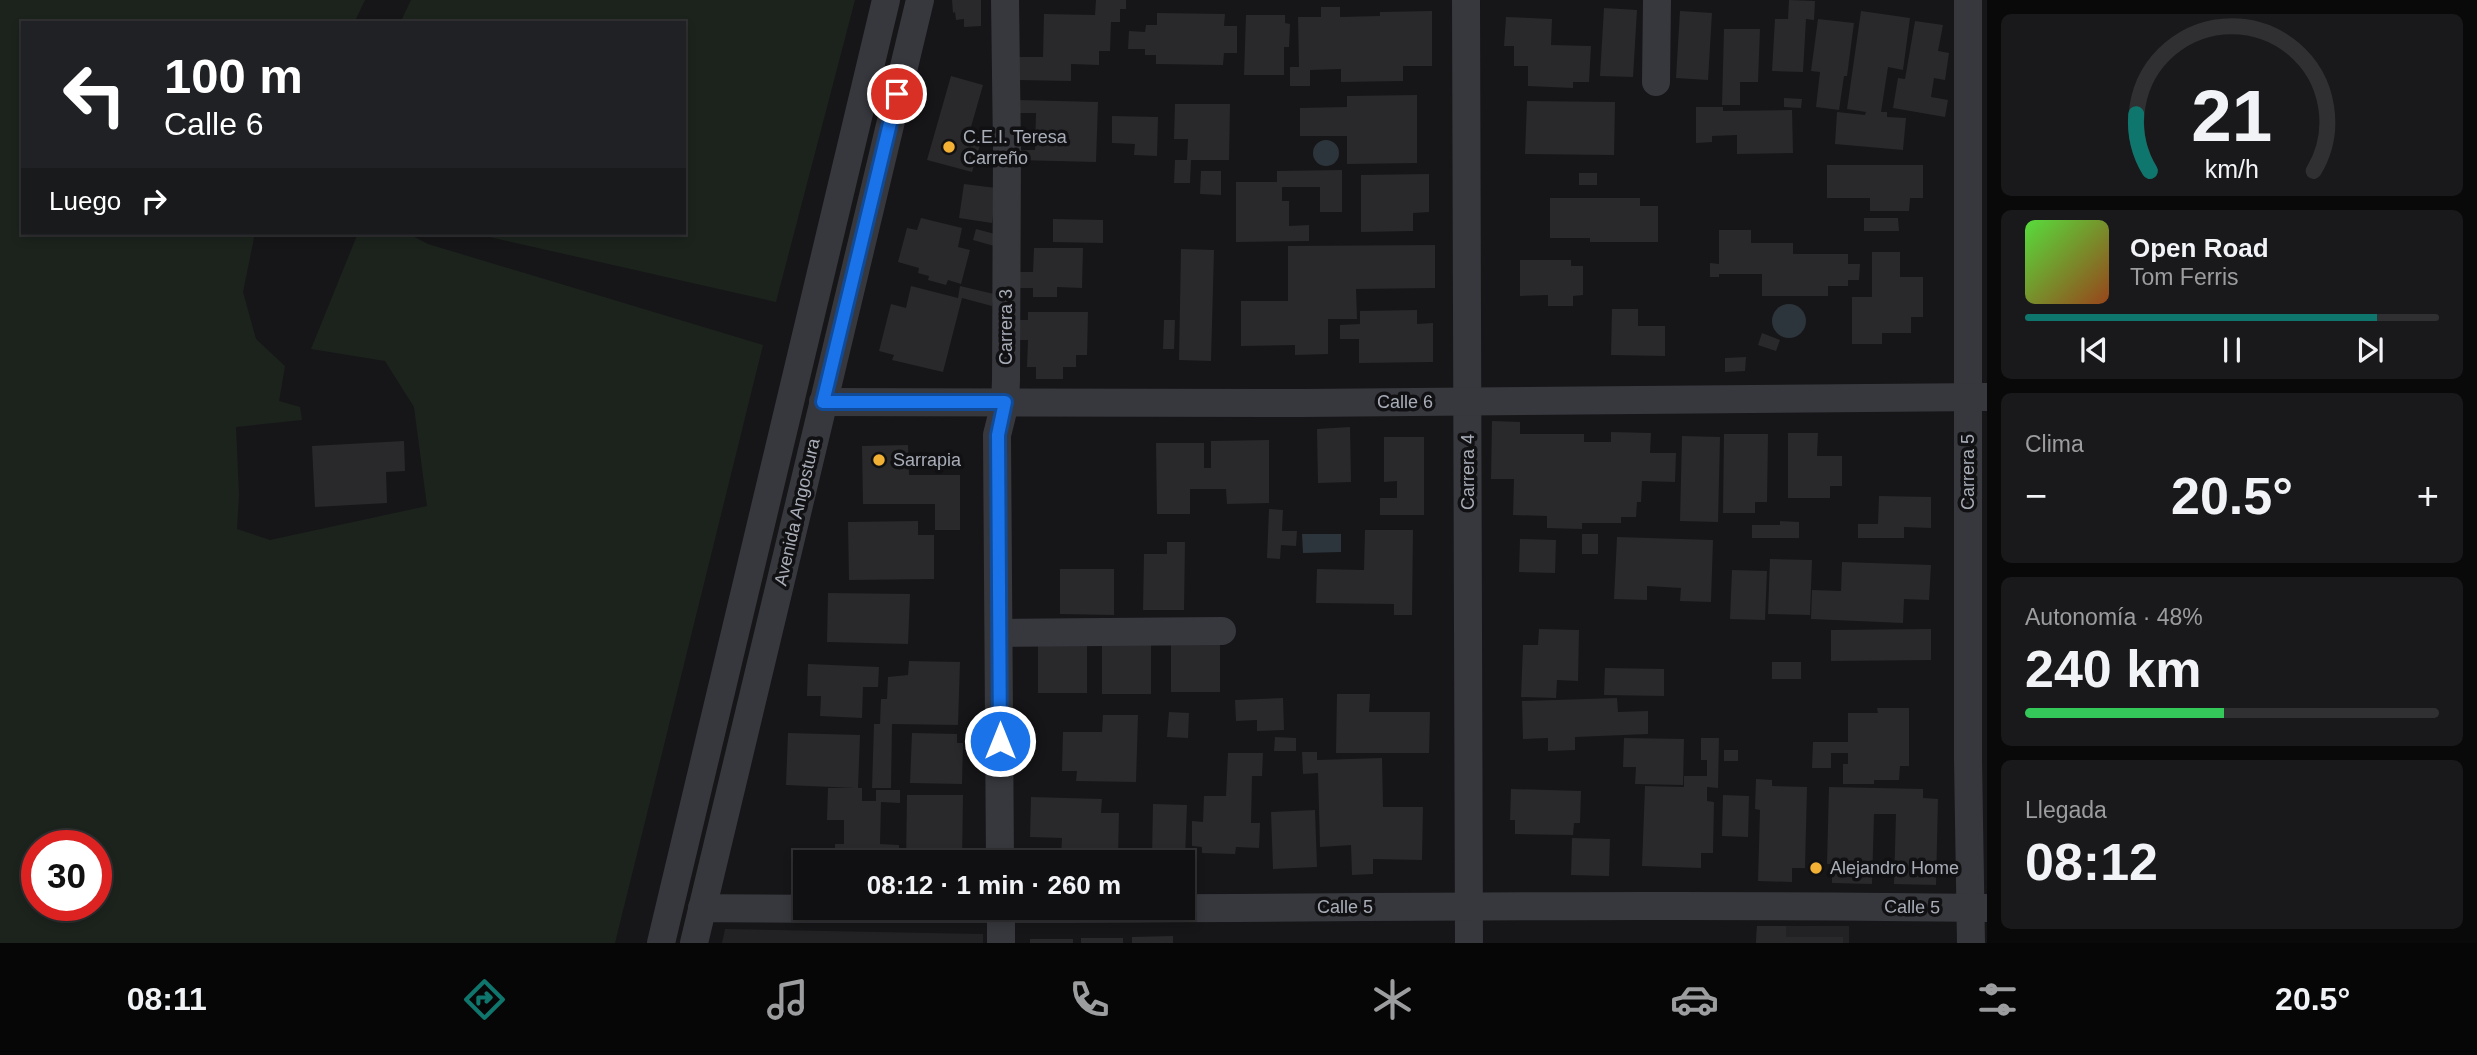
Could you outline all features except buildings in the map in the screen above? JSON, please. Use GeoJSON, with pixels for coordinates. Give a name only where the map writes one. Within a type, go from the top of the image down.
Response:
{"type":"FeatureCollection","features":[{"type":"Feature","properties":{"kind":"street","name":"Avenida Angostura"},"geometry":{"type":"LineString","coordinates":[[661,943],[886,0]]}},
{"type":"Feature","properties":{"kind":"street","name":"Avenida Angostura"},"geometry":{"type":"LineString","coordinates":[[694,943],[920,0]]}},
{"type":"Feature","properties":{"kind":"street","name":"Carrera 3"},"geometry":{"type":"LineString","coordinates":[[1000,850],[998,435],[1005,402],[1005,0]]}},
{"type":"Feature","properties":{"kind":"street","name":"Carrera 4"},"geometry":{"type":"LineString","coordinates":[[1466,0],[1469,943]]}},
{"type":"Feature","properties":{"kind":"street"},"geometry":{"type":"LineString","coordinates":[[1656,82],[1657,0]]}},
{"type":"Feature","properties":{"kind":"street","name":"Carrera 5"},"geometry":{"type":"LineString","coordinates":[[1968,0],[1978,397],[1979,908],[1971,943]]}},
{"type":"Feature","properties":{"kind":"street","name":"Calle 6"},"geometry":{"type":"LineString","coordinates":[[823,402],[1468,402],[1978,397]]}},
{"type":"Feature","properties":{"kind":"street"},"geometry":{"type":"LineString","coordinates":[[999,634],[1223,631]]}},
{"type":"Feature","properties":{"kind":"street","name":"Calle 5"},"geometry":{"type":"LineString","coordinates":[[1195,908],[1729,905],[1979,908]]}},
{"type":"Feature","properties":{"kind":"street","name":"Calle 5"},"geometry":{"type":"LineString","coordinates":[[702,908],[793,908]]}},
{"type":"Feature","properties":{"kind":"street"},"geometry":{"type":"LineString","coordinates":[[1001,920],[1001,943]]}},
{"type":"Feature","properties":{"kind":"shaded area"},"geometry":{"type":"Polygon","coordinates":[[[0,0],[365,0],[355,21],[21,21],[21,235],[255,235],[243,292],[256,339],[285,366],[279,401],[300,407],[302,420],[236,427],[239,495],[237,529],[270,540],[427,506],[414,407],[385,361],[311,349],[357,235],[411,235],[428,244],[763,345],[615,943],[0,943],[0,0]]]}},
{"type":"Feature","properties":{"kind":"shaded area"},"geometry":{"type":"Polygon","coordinates":[[[411,0],[855,0],[776,302],[481,235],[686,235],[686,21],[401,21],[411,0]]]}},
{"type":"Feature","properties":{"kind":"shaded area"},"geometry":{"type":"Polygon","coordinates":[[[1326,140],[1335,144],[1339,153],[1335,162],[1326,166],[1317,162],[1313,153],[1317,144],[1326,140]]]}},
{"type":"Feature","properties":{"kind":"shaded area"},"geometry":{"type":"Polygon","coordinates":[[[1789,304],[1801,309],[1806,321],[1801,333],[1789,338],[1777,333],[1772,321],[1777,309],[1789,304]]]}},
{"type":"Feature","properties":{"kind":"shaded area"},"geometry":{"type":"Polygon","coordinates":[[[1302,534],[1341,534],[1341,552],[1303,553],[1302,534]]]}},
{"type":"Feature","properties":{"kind":"shaded area"},"geometry":{"type":"Polygon","coordinates":[[[1757,926],[1849,926],[1849,943],[1756,943],[1757,926]]]}},
{"type":"Feature","properties":{"kind":"shaded area"},"geometry":{"type":"Polygon","coordinates":[[[725,929],[983,934],[983,943],[722,943],[725,929]]]}},
{"type":"Feature","properties":{"kind":"place","name":"C.E.I. Teresa Carreño"},"geometry":{"type":"Point","coordinates":[949,147]}},
{"type":"Feature","properties":{"kind":"place","name":"Sarrapia"},"geometry":{"type":"Point","coordinates":[879,460]}},
{"type":"Feature","properties":{"kind":"place","name":"Alejandro Home"},"geometry":{"type":"Point","coordinates":[1816,868]}},
{"type":"Feature","properties":{"kind":"route"},"geometry":{"type":"LineString","coordinates":[[897,94],[823,402],[1005,402],[998,435],[1000,741]]}}]}
